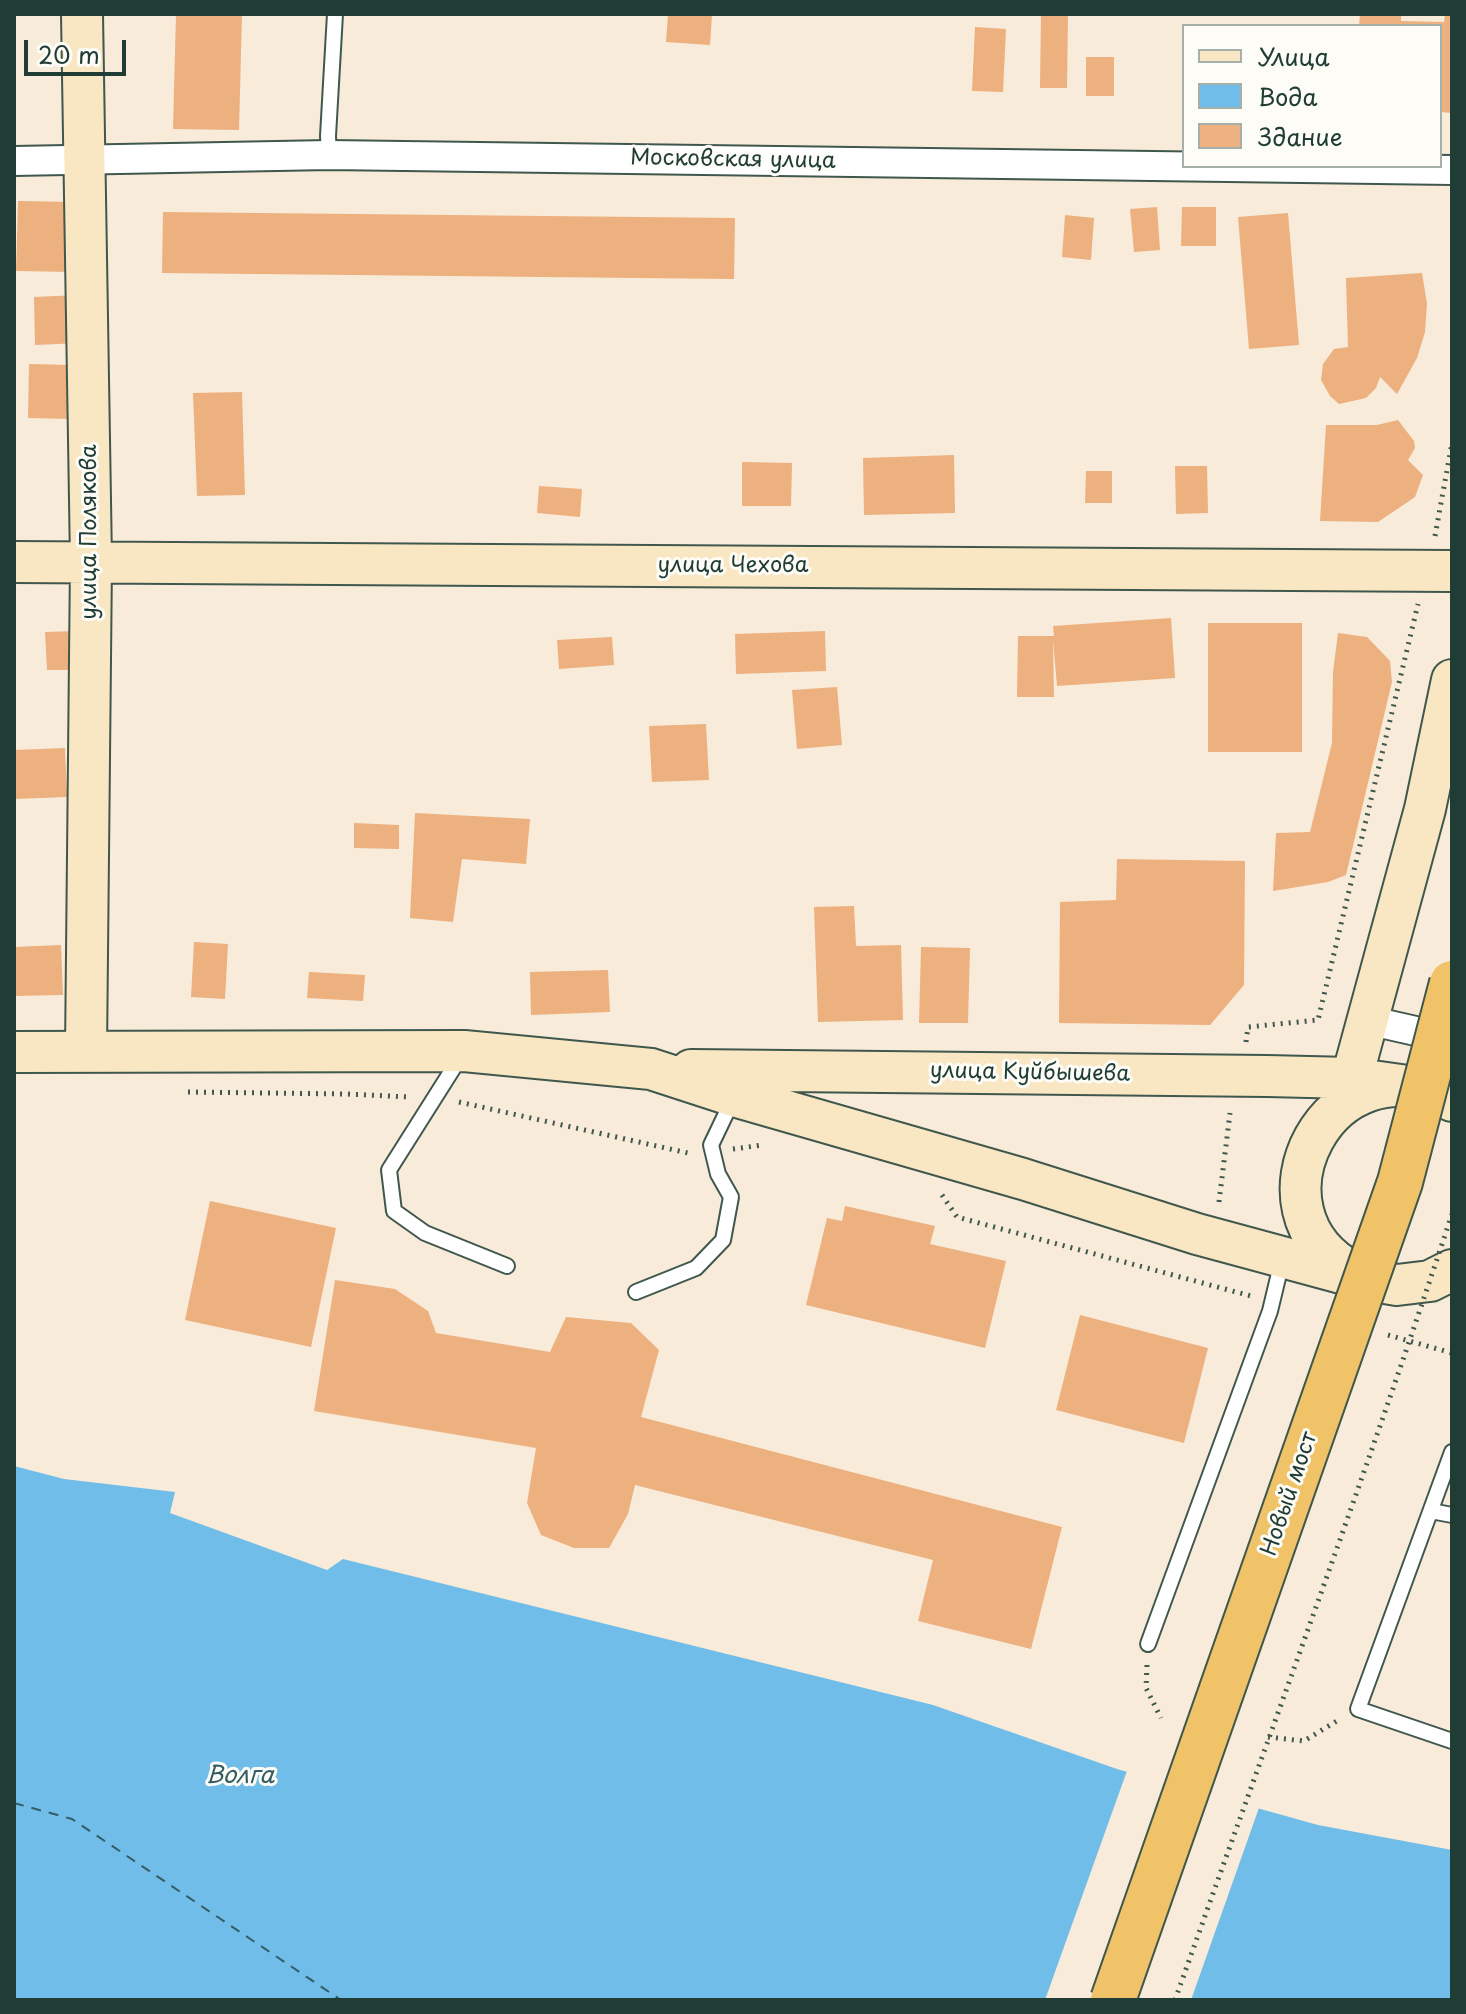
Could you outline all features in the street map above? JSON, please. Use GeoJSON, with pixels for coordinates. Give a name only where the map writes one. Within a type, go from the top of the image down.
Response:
{"type":"FeatureCollection","features":[{"type":"Feature","properties":{"kind":"highway","name":"Новый мост"},"geometry":{"type":"LineString","coordinates":[[1113,2000],[1400,1182],[1452,983]]}},
{"type":"Feature","properties":{"kind":"street","name":"улица Полякова"},"geometry":{"type":"LineString","coordinates":[[82,14],[91,561],[86,1051]]}},
{"type":"Feature","properties":{"kind":"street","name":"Московская улица"},"geometry":{"type":"LineString","coordinates":[[14,161],[329,155],[1182,166]]}},
{"type":"Feature","properties":{"kind":"street","name":"Московская улица"},"geometry":{"type":"LineString","coordinates":[[1302,168],[1452,170]]}},
{"type":"Feature","properties":{"kind":"street","name":"улица Чехова"},"geometry":{"type":"LineString","coordinates":[[14,562],[1439,571]]}},
{"type":"Feature","properties":{"kind":"street"},"geometry":{"type":"LineString","coordinates":[[1292,1238],[1306,1152],[1321,1124],[1348,1090],[1425,809],[1452,680]]}},
{"type":"Feature","properties":{"kind":"street"},"geometry":{"type":"LineString","coordinates":[[1367,1020],[1452,1040]]}},
{"type":"Feature","properties":{"kind":"street"},"geometry":{"type":"LineString","coordinates":[[14,1052],[464,1051],[651,1069],[1220,1241],[1292,1238],[1382,1283],[1452,1301]]}},
{"type":"Feature","properties":{"kind":"street","name":"улица Куйбышева"},"geometry":{"type":"LineString","coordinates":[[651,1069],[1242,1075],[1348,1090],[1408,1086],[1430,1090],[1452,1101]]}},
{"type":"Feature","properties":{"kind":"street"},"geometry":{"type":"LineString","coordinates":[[1382,1283],[1430,1281],[1452,1270]]}},
{"type":"Feature","properties":{"kind":"lane"},"geometry":{"type":"LineString","coordinates":[[329,155],[335,14]]}},
{"type":"Feature","properties":{"kind":"lane"},"geometry":{"type":"LineString","coordinates":[[464,1051],[389,1170],[394,1211],[425,1233],[507,1266]]}},
{"type":"Feature","properties":{"kind":"lane"},"geometry":{"type":"LineString","coordinates":[[636,1292],[696,1268],[723,1240],[731,1197],[718,1174],[711,1145],[734,1096]]}},
{"type":"Feature","properties":{"kind":"lane"},"geometry":{"type":"LineString","coordinates":[[1148,1644],[1270,1311],[1292,1238]]}},
{"type":"Feature","properties":{"kind":"lane"},"geometry":{"type":"LineString","coordinates":[[1452,1452],[1358,1709],[1452,1741]]}},
{"type":"Feature","properties":{"kind":"lane"},"geometry":{"type":"LineString","coordinates":[[1431,1511],[1452,1515]]}},
{"type":"Feature","properties":{"kind":"path"},"geometry":{"type":"LineString","coordinates":[[937,1188],[957,1217],[1214,1286],[1220,1241],[1216,1210],[1231,1119],[1228,1106],[1242,1075],[1248,1027],[1318,1020],[1439,571],[1443,503],[1452,443]]}},
{"type":"Feature","properties":{"kind":"path"},"geometry":{"type":"LineString","coordinates":[[172,1092],[346,1094],[449,1100],[692,1154],[769,1144]]}},
{"type":"Feature","properties":{"kind":"path"},"geometry":{"type":"LineString","coordinates":[[1175,2000],[1365,1474],[1452,1214]]}},
{"type":"Feature","properties":{"kind":"path"},"geometry":{"type":"LineString","coordinates":[[1148,1644],[1146,1688],[1161,1718]]}},
{"type":"Feature","properties":{"kind":"path"},"geometry":{"type":"LineString","coordinates":[[1268,1737],[1304,1741],[1358,1709]]}},
{"type":"Feature","properties":{"kind":"water","name":"Волга"},"geometry":{"type":"Polygon","coordinates":[[[14,1466],[64,1479],[175,1492],[170,1513],[327,1570],[343,1559],[933,1705],[1117,1769],[1318,1825],[1452,1850],[1452,2000],[14,2000],[14,1466]]]}},
{"type":"Feature","properties":{"kind":"pier"},"geometry":{"type":"Polygon","coordinates":[[[1128,1768],[1260,1805],[1191,2000],[1045,2000],[1128,1768]]]}},
{"type":"Feature","properties":{"kind":"building"},"geometry":{"type":"Polygon","coordinates":[[[176,14],[242,14],[239,130],[173,129],[176,14]]]}},
{"type":"Feature","properties":{"kind":"building"},"geometry":{"type":"Polygon","coordinates":[[[668,14],[712,15],[710,45],[666,42],[668,14]]]}},
{"type":"Feature","properties":{"kind":"building"},"geometry":{"type":"Polygon","coordinates":[[[1041,14],[1068,14],[1067,88],[1040,88],[1041,14]]]}},
{"type":"Feature","properties":{"kind":"building"},"geometry":{"type":"Polygon","coordinates":[[[1360,14],[1401,14],[1401,21],[1444,22],[1445,14],[1452,14],[1452,113],[1442,112],[1442,24],[1359,24],[1360,14]]]}},
{"type":"Feature","properties":{"kind":"building"},"geometry":{"type":"Polygon","coordinates":[[[975,27],[1006,29],[1003,92],[972,91],[975,27]]]}},
{"type":"Feature","properties":{"kind":"building"},"geometry":{"type":"Polygon","coordinates":[[[1086,57],[1114,57],[1114,96],[1086,96],[1086,57]]]}},
{"type":"Feature","properties":{"kind":"building"},"geometry":{"type":"Polygon","coordinates":[[[18,201],[74,202],[72,272],[16,271],[18,201]]]}},
{"type":"Feature","properties":{"kind":"building"},"geometry":{"type":"Polygon","coordinates":[[[1157,207],[1160,250],[1134,252],[1130,209],[1157,207]]]}},
{"type":"Feature","properties":{"kind":"building"},"geometry":{"type":"Polygon","coordinates":[[[1182,207],[1216,207],[1216,246],[1181,246],[1182,207]]]}},
{"type":"Feature","properties":{"kind":"building"},"geometry":{"type":"Polygon","coordinates":[[[163,212],[735,218],[734,279],[162,273],[163,212]]]}},
{"type":"Feature","properties":{"kind":"building"},"geometry":{"type":"Polygon","coordinates":[[[1288,213],[1299,345],[1249,349],[1238,217],[1288,213]]]}},
{"type":"Feature","properties":{"kind":"building"},"geometry":{"type":"Polygon","coordinates":[[[1065,215],[1094,218],[1091,260],[1062,257],[1065,215]]]}},
{"type":"Feature","properties":{"kind":"building"},"geometry":{"type":"Polygon","coordinates":[[[1422,273],[1427,304],[1425,332],[1417,358],[1397,394],[1380,377],[1376,388],[1366,398],[1339,404],[1321,380],[1323,364],[1334,349],[1348,347],[1346,278],[1422,273]]]}},
{"type":"Feature","properties":{"kind":"building"},"geometry":{"type":"Polygon","coordinates":[[[79,295],[81,343],[35,345],[34,297],[79,295]]]}},
{"type":"Feature","properties":{"kind":"building"},"geometry":{"type":"Polygon","coordinates":[[[29,364],[71,365],[71,419],[28,418],[29,364]]]}},
{"type":"Feature","properties":{"kind":"building"},"geometry":{"type":"Polygon","coordinates":[[[242,392],[245,495],[197,496],[193,393],[242,392]]]}},
{"type":"Feature","properties":{"kind":"building"},"geometry":{"type":"Polygon","coordinates":[[[1398,420],[1414,441],[1415,448],[1408,460],[1423,475],[1415,497],[1378,522],[1320,521],[1326,425],[1377,425],[1398,420]]]}},
{"type":"Feature","properties":{"kind":"building"},"geometry":{"type":"Polygon","coordinates":[[[954,455],[955,513],[864,515],[863,458],[954,455]]]}},
{"type":"Feature","properties":{"kind":"building"},"geometry":{"type":"Polygon","coordinates":[[[742,462],[792,463],[791,506],[742,506],[742,462]]]}},
{"type":"Feature","properties":{"kind":"building"},"geometry":{"type":"Polygon","coordinates":[[[1175,466],[1207,466],[1208,513],[1176,514],[1175,466]]]}},
{"type":"Feature","properties":{"kind":"building"},"geometry":{"type":"Polygon","coordinates":[[[1086,471],[1112,471],[1112,503],[1085,503],[1086,471]]]}},
{"type":"Feature","properties":{"kind":"building"},"geometry":{"type":"Polygon","coordinates":[[[539,486],[582,489],[580,517],[537,513],[539,486]]]}},
{"type":"Feature","properties":{"kind":"building"},"geometry":{"type":"Polygon","coordinates":[[[1171,618],[1175,678],[1057,686],[1053,640],[1054,697],[1017,697],[1018,636],[1054,636],[1053,626],[1171,618]]]}},
{"type":"Feature","properties":{"kind":"building"},"geometry":{"type":"Polygon","coordinates":[[[1208,623],[1302,623],[1302,752],[1208,752],[1208,623]]]}},
{"type":"Feature","properties":{"kind":"building"},"geometry":{"type":"Polygon","coordinates":[[[77,631],[78,670],[47,670],[45,632],[77,631]]]}},
{"type":"Feature","properties":{"kind":"building"},"geometry":{"type":"Polygon","coordinates":[[[825,631],[826,671],[736,674],[735,634],[825,631]]]}},
{"type":"Feature","properties":{"kind":"building"},"geometry":{"type":"Polygon","coordinates":[[[1338,633],[1367,637],[1390,661],[1392,682],[1346,875],[1328,882],[1273,891],[1276,833],[1310,832],[1332,743],[1333,672],[1338,633]]]}},
{"type":"Feature","properties":{"kind":"building"},"geometry":{"type":"Polygon","coordinates":[[[612,637],[614,665],[559,669],[557,640],[612,637]]]}},
{"type":"Feature","properties":{"kind":"building"},"geometry":{"type":"Polygon","coordinates":[[[837,687],[842,745],[797,749],[792,690],[837,687]]]}},
{"type":"Feature","properties":{"kind":"building"},"geometry":{"type":"Polygon","coordinates":[[[706,724],[709,780],[652,782],[649,726],[706,724]]]}},
{"type":"Feature","properties":{"kind":"building"},"geometry":{"type":"Polygon","coordinates":[[[65,748],[67,797],[14,799],[14,750],[65,748]]]}},
{"type":"Feature","properties":{"kind":"building"},"geometry":{"type":"Polygon","coordinates":[[[415,813],[530,819],[526,864],[462,859],[453,922],[410,918],[415,813]]]}},
{"type":"Feature","properties":{"kind":"building"},"geometry":{"type":"Polygon","coordinates":[[[354,823],[399,825],[399,849],[354,848],[354,823]]]}},
{"type":"Feature","properties":{"kind":"building"},"geometry":{"type":"Polygon","coordinates":[[[1117,859],[1245,861],[1244,985],[1210,1025],[1059,1023],[1060,902],[1116,900],[1117,859]]]}},
{"type":"Feature","properties":{"kind":"building"},"geometry":{"type":"Polygon","coordinates":[[[854,906],[856,946],[901,945],[903,1020],[818,1022],[814,907],[854,906]]]}},
{"type":"Feature","properties":{"kind":"building"},"geometry":{"type":"Polygon","coordinates":[[[194,942],[228,944],[225,999],[191,997],[194,942]]]}},
{"type":"Feature","properties":{"kind":"building"},"geometry":{"type":"Polygon","coordinates":[[[61,945],[63,995],[14,996],[14,947],[61,945]]]}},
{"type":"Feature","properties":{"kind":"building"},"geometry":{"type":"Polygon","coordinates":[[[921,947],[970,948],[968,1023],[919,1023],[921,947]]]}},
{"type":"Feature","properties":{"kind":"building"},"geometry":{"type":"Polygon","coordinates":[[[608,970],[610,1012],[531,1015],[530,972],[608,970]]]}},
{"type":"Feature","properties":{"kind":"building"},"geometry":{"type":"Polygon","coordinates":[[[309,972],[365,975],[363,1001],[307,998],[309,972]]]}},
{"type":"Feature","properties":{"kind":"building"},"geometry":{"type":"Polygon","coordinates":[[[210,1201],[336,1228],[311,1347],[185,1320],[210,1201]]]}},
{"type":"Feature","properties":{"kind":"building"},"geometry":{"type":"Polygon","coordinates":[[[845,1206],[935,1226],[930,1244],[1006,1261],[985,1348],[806,1305],[827,1218],[842,1221],[845,1206]]]}},
{"type":"Feature","properties":{"kind":"building"},"geometry":{"type":"Polygon","coordinates":[[[335,1280],[395,1289],[428,1311],[436,1333],[550,1352],[566,1317],[631,1323],[659,1350],[641,1417],[1062,1527],[1031,1649],[918,1621],[933,1560],[635,1485],[628,1514],[609,1548],[574,1548],[541,1535],[527,1503],[536,1448],[314,1411],[335,1280]]]}},
{"type":"Feature","properties":{"kind":"building"},"geometry":{"type":"Polygon","coordinates":[[[1080,1315],[1208,1348],[1184,1443],[1056,1410],[1080,1315]]]}},
{"type":"Feature","properties":{"kind":"ferry route"},"geometry":{"type":"LineString","coordinates":[[14,1803],[72,1819],[341,2000]]}}]}
